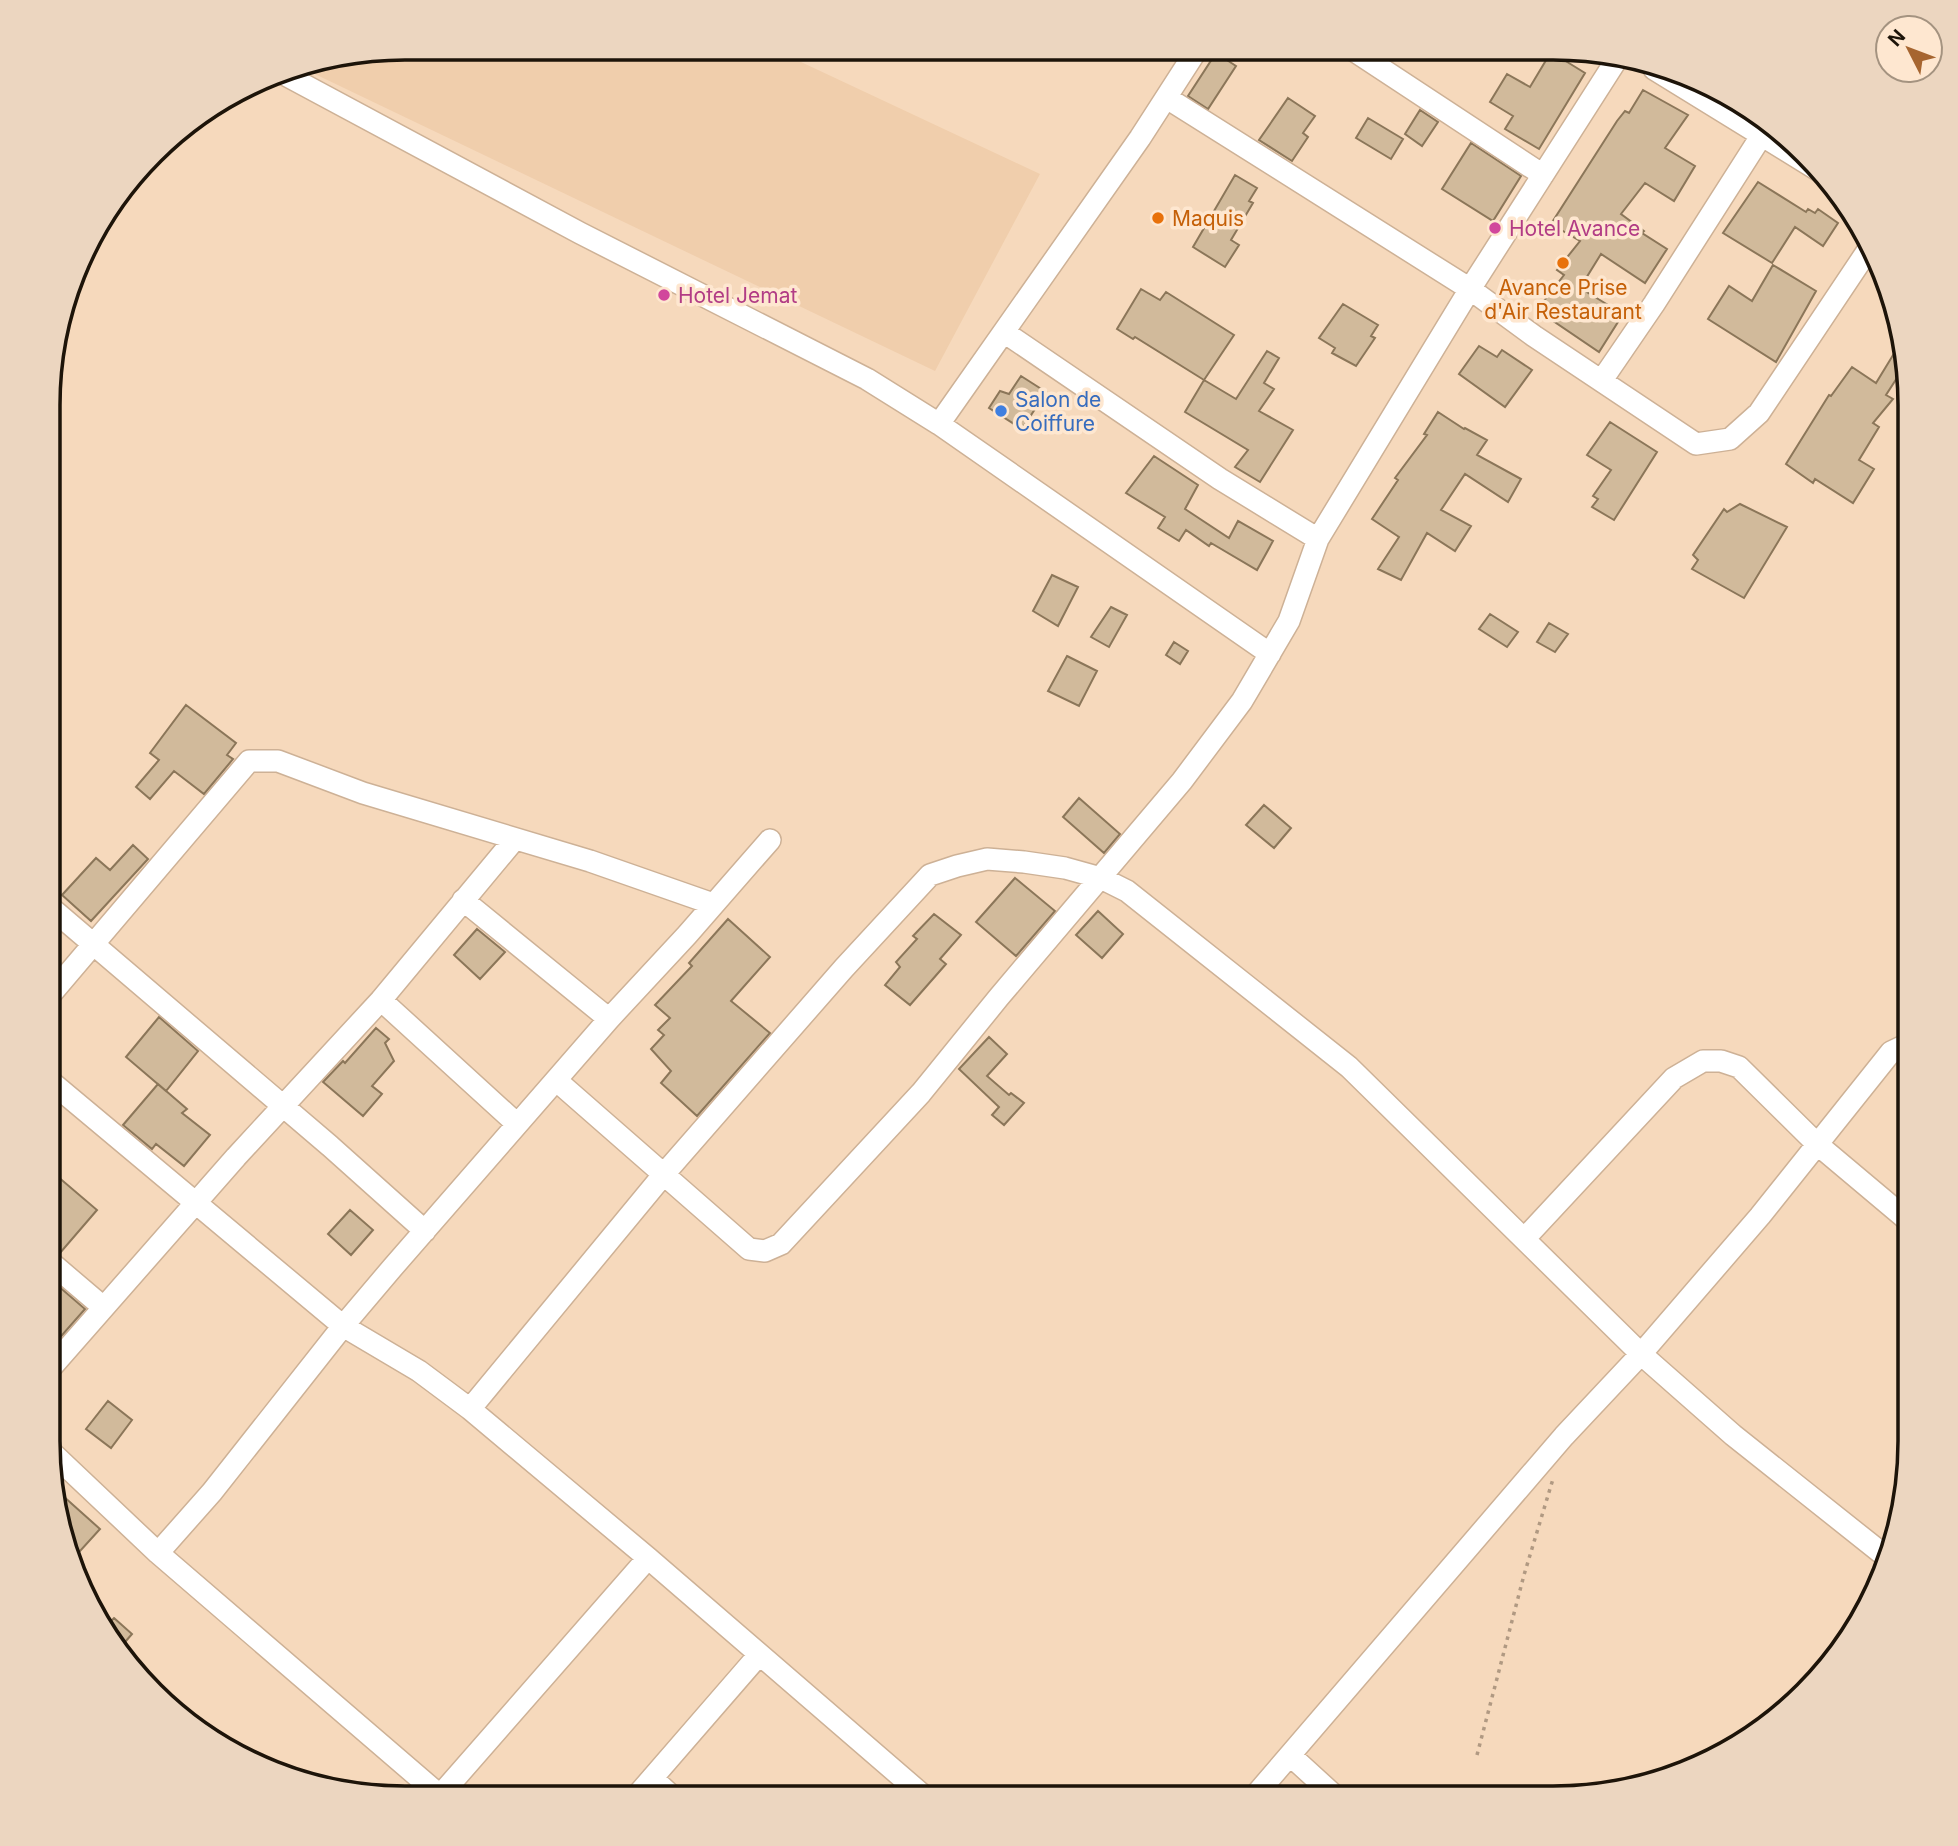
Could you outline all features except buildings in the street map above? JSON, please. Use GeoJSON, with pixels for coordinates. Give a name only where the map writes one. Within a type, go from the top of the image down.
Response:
{"type":"FeatureCollection","features":[{"type":"Feature","properties":{"kind":"street"},"geometry":{"type":"LineString","coordinates":[[939,424],[1167,98],[1191,60]]}},
{"type":"Feature","properties":{"kind":"street"},"geometry":{"type":"LineString","coordinates":[[1368,60],[1543,175]]}},
{"type":"Feature","properties":{"kind":"street"},"geometry":{"type":"LineString","coordinates":[[557,1081],[749,1249],[765,1251],[781,1244],[921,1093],[1182,781],[1242,701],[1289,621],[1318,539],[1470,289],[1613,65]]}},
{"type":"Feature","properties":{"kind":"street"},"geometry":{"type":"LineString","coordinates":[[292,79],[580,233],[867,379],[939,424],[1270,654]]}},
{"type":"Feature","properties":{"kind":"street"},"geometry":{"type":"LineString","coordinates":[[1602,380],[1764,132],[1681,85]]}},
{"type":"Feature","properties":{"kind":"street"},"geometry":{"type":"LineString","coordinates":[[1167,98],[1470,289],[1534,336],[1696,444],[1730,439],[1759,413],[1864,255]]}},
{"type":"Feature","properties":{"kind":"street"},"geometry":{"type":"LineString","coordinates":[[1004,332],[1220,479],[1318,539]]}},
{"type":"Feature","properties":{"kind":"street"},"geometry":{"type":"LineString","coordinates":[[60,984],[249,761],[278,761],[363,793],[514,840],[590,860],[713,904]]}},
{"type":"Feature","properties":{"kind":"street"},"geometry":{"type":"LineString","coordinates":[[60,1357],[381,1000],[514,840]]}},
{"type":"Feature","properties":{"kind":"street"},"geometry":{"type":"LineString","coordinates":[[158,1553],[212,1492],[342,1326],[609,1019],[770,840]]}},
{"type":"Feature","properties":{"kind":"street"},"geometry":{"type":"LineString","coordinates":[[470,1409],[664,1174],[844,968],[930,875],[987,859],[1065,868],[1101,878],[1127,891],[1191,939],[1349,1066],[1641,1354],[1733,1435],[1880,1552]]}},
{"type":"Feature","properties":{"kind":"street"},"geometry":{"type":"LineString","coordinates":[[463,900],[609,1019]]}},
{"type":"Feature","properties":{"kind":"street"},"geometry":{"type":"LineString","coordinates":[[60,916],[425,1231]]}},
{"type":"Feature","properties":{"kind":"street"},"geometry":{"type":"LineString","coordinates":[[381,1000],[517,1124]]}},
{"type":"Feature","properties":{"kind":"street"},"geometry":{"type":"LineString","coordinates":[[1264,1786],[1564,1436],[1641,1354],[1760,1216],[1891,1052],[1898,1049]]}},
{"type":"Feature","properties":{"kind":"street"},"geometry":{"type":"LineString","coordinates":[[1525,1238],[1674,1078],[1703,1061],[1721,1061],[1739,1068],[1817,1143],[1898,1212]]}},
{"type":"Feature","properties":{"kind":"street"},"geometry":{"type":"LineString","coordinates":[[60,1089],[342,1326],[419,1371],[470,1409],[648,1558],[758,1656],[912,1786]]}},
{"type":"Feature","properties":{"kind":"street"},"geometry":{"type":"LineString","coordinates":[[60,1270],[103,1307]]}},
{"type":"Feature","properties":{"kind":"street"},"geometry":{"type":"LineString","coordinates":[[60,1460],[158,1553],[426,1786]]}},
{"type":"Feature","properties":{"kind":"street"},"geometry":{"type":"LineString","coordinates":[[450,1786],[648,1558]]}},
{"type":"Feature","properties":{"kind":"street"},"geometry":{"type":"LineString","coordinates":[[646,1786],[758,1656]]}},
{"type":"Feature","properties":{"kind":"street"},"geometry":{"type":"LineString","coordinates":[[1291,1756],[1324,1786]]}},
{"type":"Feature","properties":{"kind":"street"},"geometry":{"type":"LineString","coordinates":[[652,1779],[660,1786]]}},
{"type":"Feature","properties":{"kind":"path"},"geometry":{"type":"LineString","coordinates":[[1477,1755],[1524,1576],[1555,1473]]}},
{"type":"Feature","properties":{"kind":"shaded area"},"geometry":{"type":"Polygon","coordinates":[[[382,60],[797,60],[1040,174],[935,371],[312,72],[382,60]]]}},
{"type":"Feature","properties":{"kind":"place","name":"Maquis"},"geometry":{"type":"Point","coordinates":[1158,218]}},
{"type":"Feature","properties":{"kind":"place","name":"Hotel Avance"},"geometry":{"type":"Point","coordinates":[1495,228]}},
{"type":"Feature","properties":{"kind":"place","name":"Avance Prise d'Air Restaurant"},"geometry":{"type":"Point","coordinates":[1563,263]}},
{"type":"Feature","properties":{"kind":"place","name":"Hotel Jemat"},"geometry":{"type":"Point","coordinates":[664,295]}},
{"type":"Feature","properties":{"kind":"place","name":"Salon de Coiffure"},"geometry":{"type":"Point","coordinates":[1001,411]}}]}
